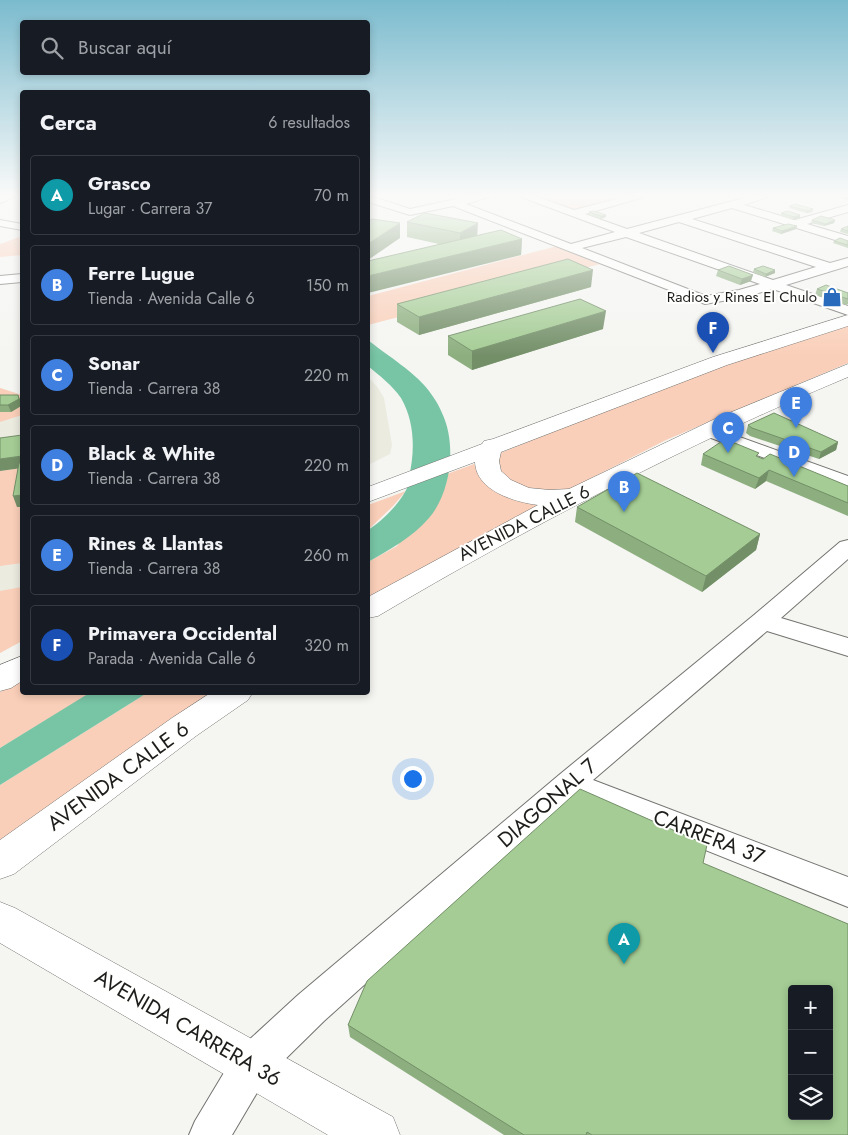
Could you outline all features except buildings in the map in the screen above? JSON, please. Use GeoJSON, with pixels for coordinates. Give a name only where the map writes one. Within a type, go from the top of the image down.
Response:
{"type":"FeatureCollection","features":[{"type":"Feature","properties":{"kind":"main road"},"geometry":{"type":"LineString","coordinates":[[370,494],[720,361],[848,320]]}},
{"type":"Feature","properties":{"kind":"main road","name":"AVENIDA CALLE 6"},"geometry":{"type":"LineString","coordinates":[[370,608],[451,560],[578,494],[763,404],[848,370]]}},
{"type":"Feature","properties":{"kind":"main road"},"geometry":{"type":"LineString","coordinates":[[484,450],[488,469],[492,476],[513,492],[550,498],[578,494]]}},
{"type":"Feature","properties":{"kind":"main road"},"geometry":{"type":"LineString","coordinates":[[0,680],[20,668]]}},
{"type":"Feature","properties":{"kind":"main road","name":"AVENIDA CALLE 6"},"geometry":{"type":"LineString","coordinates":[[0,862],[184,727],[232,695]]}},
{"type":"Feature","properties":{"kind":"main road","name":"AVENIDA CARRERA 36"},"geometry":{"type":"LineString","coordinates":[[0,921],[375,1135]]}},
{"type":"Feature","properties":{"kind":"street"},"geometry":{"type":"LineString","coordinates":[[574,250],[704,300],[848,262]]}},
{"type":"Feature","properties":{"kind":"street"},"geometry":{"type":"LineString","coordinates":[[673,250],[848,312]]}},
{"type":"Feature","properties":{"kind":"street"},"geometry":{"type":"LineString","coordinates":[[777,250],[827,266]]}},
{"type":"Feature","properties":{"kind":"street"},"geometry":{"type":"LineString","coordinates":[[0,280],[20,278]]}},
{"type":"Feature","properties":{"kind":"street"},"geometry":{"type":"LineString","coordinates":[[709,431],[848,483]]}},
{"type":"Feature","properties":{"kind":"street","name":"DIAGONAL 7"},"geometry":{"type":"LineString","coordinates":[[209,1135],[251,1064],[311,1008],[569,783],[763,622],[848,547]]}},
{"type":"Feature","properties":{"kind":"street"},"geometry":{"type":"LineString","coordinates":[[763,622],[848,647]]}},
{"type":"Feature","properties":{"kind":"street","name":"CARRERA 37"},"geometry":{"type":"LineString","coordinates":[[569,783],[848,892]]}},
{"type":"Feature","properties":{"kind":"shaded area"},"geometry":{"type":"Polygon","coordinates":[[[0,250],[20,250],[20,255],[0,257],[0,250]]]}},
{"type":"Feature","properties":{"kind":"shaded area"},"geometry":{"type":"Polygon","coordinates":[[[542,250],[566,250],[600,264],[370,324],[370,295],[542,250]]]}},
{"type":"Feature","properties":{"kind":"shaded area"},"geometry":{"type":"Polygon","coordinates":[[[848,325],[848,363],[666,440],[566,491],[525,491],[496,471],[498,454],[715,369],[848,325]]]}},
{"type":"Feature","properties":{"kind":"shaded area"},"geometry":{"type":"Polygon","coordinates":[[[370,342],[412,373],[432,395],[447,425],[450,453],[449,468],[447,482],[442,495],[429,518],[408,537],[370,561],[370,529],[389,513],[406,490],[411,467],[413,447],[409,417],[401,398],[390,385],[370,368],[370,342]]]}},
{"type":"Feature","properties":{"kind":"shaded area"},"geometry":{"type":"Polygon","coordinates":[[[370,379],[384,398],[392,445],[390,454],[370,464],[370,379]]]}},
{"type":"Feature","properties":{"kind":"shaded area"},"geometry":{"type":"Polygon","coordinates":[[[0,388],[20,394],[20,642],[0,653],[0,388]]]}},
{"type":"Feature","properties":{"kind":"shaded area"},"geometry":{"type":"Polygon","coordinates":[[[0,388],[20,394],[20,416],[0,422],[0,388]]]}},
{"type":"Feature","properties":{"kind":"shaded area"},"geometry":{"type":"Polygon","coordinates":[[[474,464],[487,481],[544,502],[438,561],[370,602],[370,561],[397,546],[446,485],[447,474],[474,464]]]}},
{"type":"Feature","properties":{"kind":"shaded area"},"geometry":{"type":"Polygon","coordinates":[[[20,468],[20,563],[0,566],[0,471],[20,468]]]}},
{"type":"Feature","properties":{"kind":"shaded area"},"geometry":{"type":"Polygon","coordinates":[[[406,491],[370,528],[370,504],[406,491]]]}},
{"type":"Feature","properties":{"kind":"shaded area"},"geometry":{"type":"Polygon","coordinates":[[[20,587],[20,642],[0,653],[0,591],[20,587]]]}},
{"type":"Feature","properties":{"kind":"shaded area"},"geometry":{"type":"Polygon","coordinates":[[[20,680],[20,695],[88,695],[0,748],[0,692],[20,680]]]}},
{"type":"Feature","properties":{"kind":"shaded area"},"geometry":{"type":"Polygon","coordinates":[[[86,695],[144,695],[0,785],[0,748],[86,695]]]}},
{"type":"Feature","properties":{"kind":"shaded area"},"geometry":{"type":"Polygon","coordinates":[[[144,695],[222,695],[0,847],[0,785],[144,695]]]}},
{"type":"Feature","properties":{"kind":"place","name":"Radios y Rines El Chulo"},"geometry":{"type":"Point","coordinates":[832,297]}},
{"type":"Feature","properties":{"kind":"place","name":"Primavera Occidental"},"geometry":{"type":"Point","coordinates":[713,353]}},
{"type":"Feature","properties":{"kind":"place","name":"Rines & Llantas"},"geometry":{"type":"Point","coordinates":[796,428]}},
{"type":"Feature","properties":{"kind":"place","name":"Sonar"},"geometry":{"type":"Point","coordinates":[728,453]}},
{"type":"Feature","properties":{"kind":"place","name":"Black & White"},"geometry":{"type":"Point","coordinates":[794,477]}},
{"type":"Feature","properties":{"kind":"place","name":"Ferre Lugue"},"geometry":{"type":"Point","coordinates":[624,512]}},
{"type":"Feature","properties":{"kind":"place","name":"Grasco"},"geometry":{"type":"Point","coordinates":[624,964]}}]}
